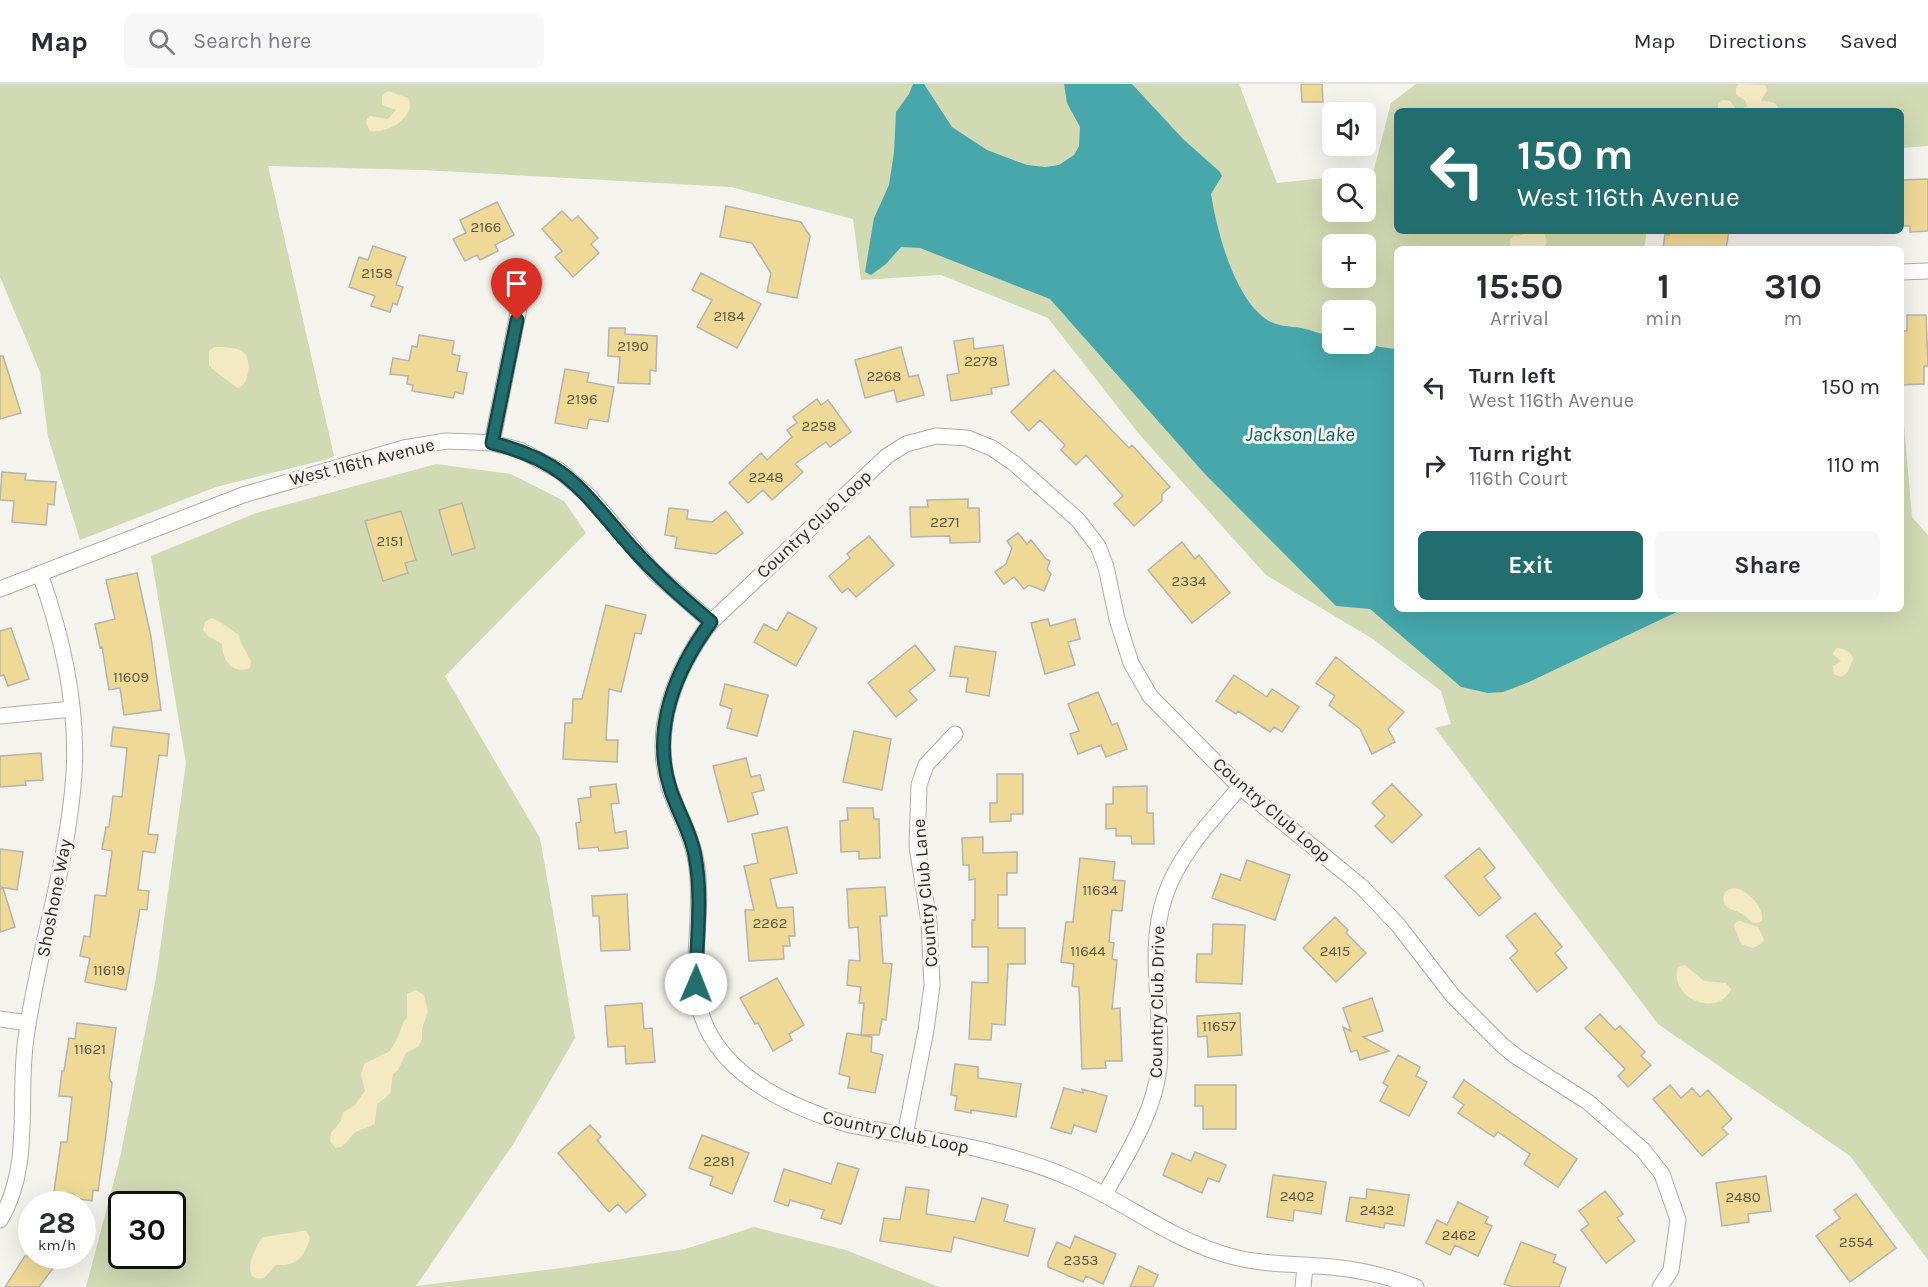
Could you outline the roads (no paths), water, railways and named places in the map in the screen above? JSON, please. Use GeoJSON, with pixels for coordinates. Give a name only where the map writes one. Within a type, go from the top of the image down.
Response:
{"type":"FeatureCollection","features":[{"type":"Feature","properties":{"kind":"street"},"geometry":{"type":"LineString","coordinates":[[1904,272],[1928,271]]}},
{"type":"Feature","properties":{"kind":"street"},"geometry":{"type":"LineString","coordinates":[[492,443],[521,298]]}},
{"type":"Feature","properties":{"kind":"street","name":"Country Club Loop"},"geometry":{"type":"LineString","coordinates":[[1416,1287],[1365,1271],[1261,1263],[1220,1254],[1164,1230],[1105,1194],[1026,1160],[850,1125],[826,1118],[765,1090],[742,1073],[727,1058],[707,1030],[701,1014],[696,984],[699,908],[697,868],[690,836],[678,810],[666,773],[663,743],[674,685],[697,640],[711,622],[829,509],[896,449],[936,436],[967,438],[981,442],[1015,464],[1078,520],[1098,546],[1106,567],[1117,619],[1128,652],[1144,686],[1240,787],[1362,887],[1398,925],[1453,996],[1503,1046],[1588,1102],[1643,1150],[1662,1174],[1678,1220],[1671,1270],[1659,1287]]}},
{"type":"Feature","properties":{"kind":"street","name":"West 116th Avenue"},"geometry":{"type":"LineString","coordinates":[[0,589],[243,495],[334,467],[430,443],[446,441],[492,443],[520,450],[541,460],[577,485],[654,572],[711,622]]}},
{"type":"Feature","properties":{"kind":"street","name":"Shoshone Way"},"geometry":{"type":"LineString","coordinates":[[0,1220],[14,1193],[21,1162],[22,1097],[28,1023],[64,851],[74,772],[72,709],[67,670],[40,574]]}},
{"type":"Feature","properties":{"kind":"street"},"geometry":{"type":"LineString","coordinates":[[0,716],[72,709]]}},
{"type":"Feature","properties":{"kind":"street","name":"Country Club Lane"},"geometry":{"type":"LineString","coordinates":[[905,1135],[924,1040],[932,985],[929,922],[917,846],[920,785],[926,765],[955,734]]}},
{"type":"Feature","properties":{"kind":"street","name":"Country Club Drive"},"geometry":{"type":"LineString","coordinates":[[1105,1194],[1143,1123],[1155,1088],[1160,1048],[1156,944],[1166,894],[1180,863],[1193,844],[1240,787]]}},
{"type":"Feature","properties":{"kind":"street"},"geometry":{"type":"LineString","coordinates":[[0,1019],[28,1023]]}},
{"type":"Feature","properties":{"kind":"street"},"geometry":{"type":"LineString","coordinates":[[1303,1287],[1305,1266]]}},
{"type":"Feature","properties":{"kind":"water","name":"Jackson Lake"},"geometry":{"type":"Polygon","coordinates":[[[913,84],[924,84],[952,127],[987,150],[1027,165],[1045,167],[1059,165],[1074,155],[1079,146],[1080,127],[1067,103],[1064,84],[1132,84],[1183,139],[1220,172],[1222,176],[1211,194],[1223,246],[1237,282],[1257,311],[1269,321],[1277,324],[1322,334],[1322,354],[1376,354],[1376,346],[1394,349],[1394,612],[1677,612],[1503,692],[1488,693],[1461,687],[1370,609],[1336,606],[1204,473],[1050,299],[920,248],[901,247],[886,264],[871,275],[865,272],[874,218],[889,185],[894,152],[896,112],[913,84]]]}}]}
